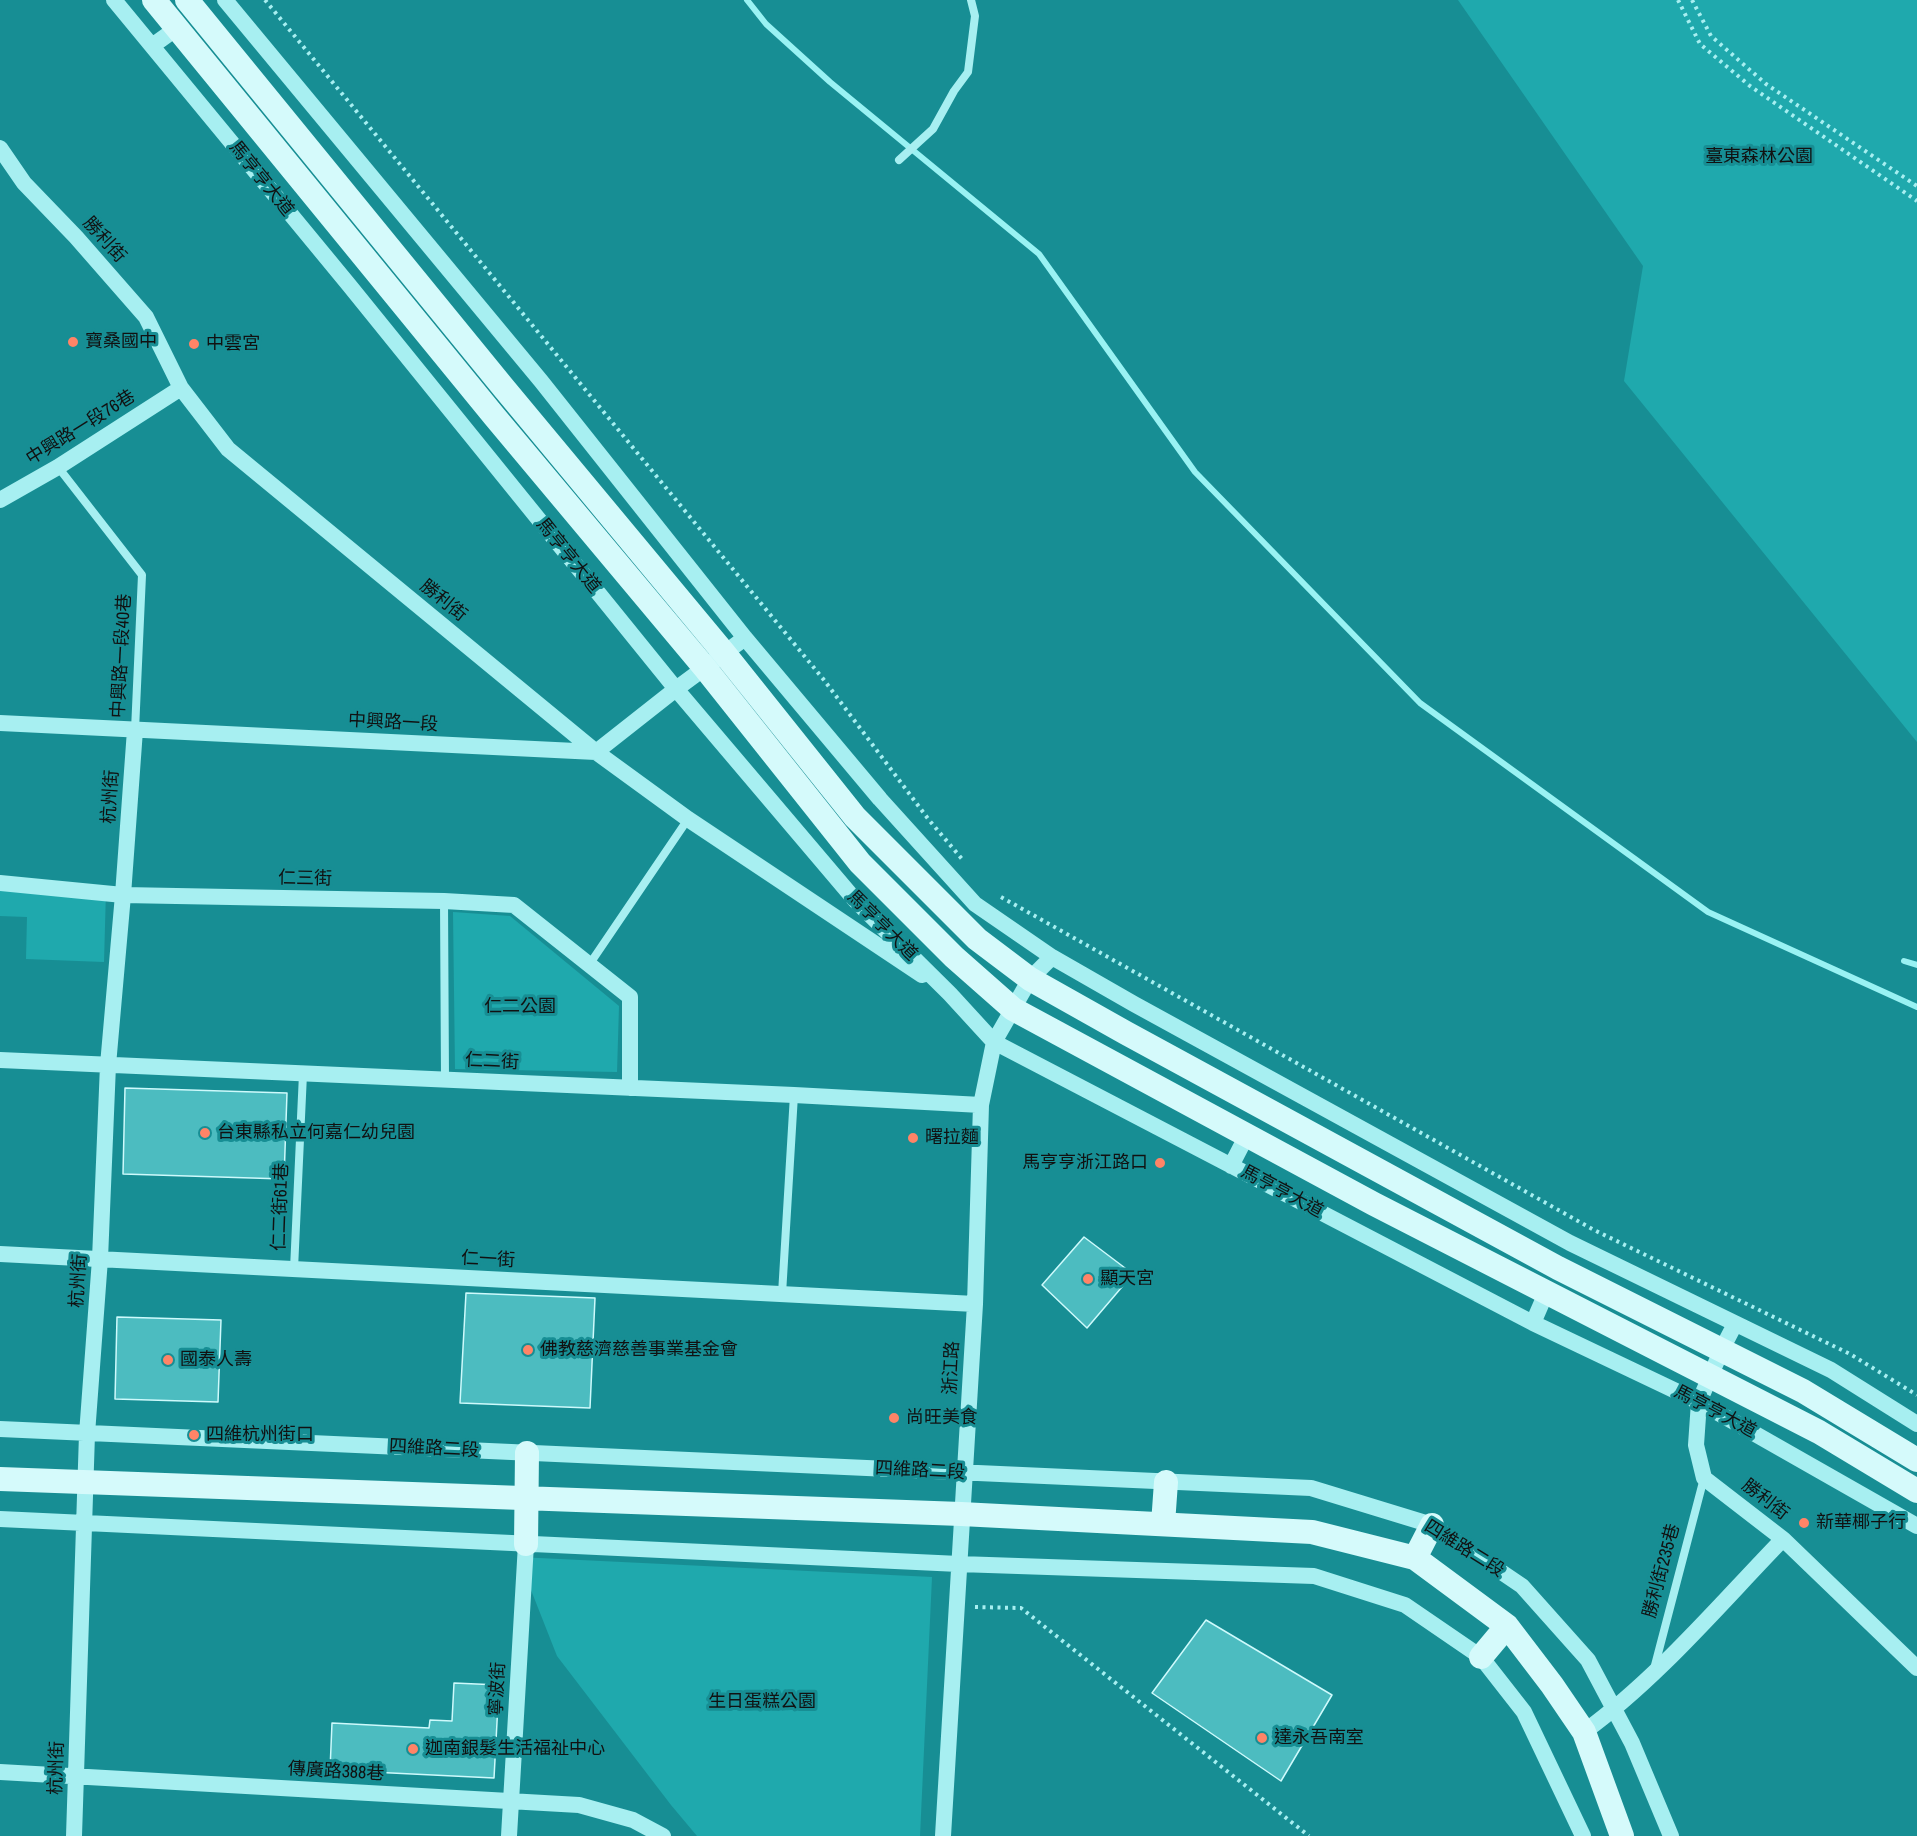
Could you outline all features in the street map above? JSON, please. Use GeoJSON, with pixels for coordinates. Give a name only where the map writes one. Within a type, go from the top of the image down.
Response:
{"type":"FeatureCollection","features":[{"type":"Feature","properties":{"kind":"street","name":"馬亨亨大道"},"geometry":{"type":"LineString","coordinates":[[114,0],[676,689],[855,900],[950,994],[994,1042],[1533,1323],[1699,1402],[1917,1526]]}},
{"type":"Feature","properties":{"kind":"street","name":"馬亨亨大道"},"geometry":{"type":"LineString","coordinates":[[154,0],[494,416],[705,668],[860,863],[954,957],[1013,1009],[1546,1293],[1819,1432],[1917,1491]]}},
{"type":"Feature","properties":{"kind":"street"},"geometry":{"type":"LineString","coordinates":[[225,0],[542,381],[745,638],[880,799],[975,904],[1052,957],[1271,1079],[1570,1243],[1831,1370],[1917,1424]]}},
{"type":"Feature","properties":{"kind":"street"},"geometry":{"type":"LineString","coordinates":[[194,3],[855,817],[977,939],[1030,979],[1259,1106],[1558,1268],[1803,1391],[1917,1460]]}},
{"type":"Feature","properties":{"kind":"street"},"geometry":{"type":"LineString","coordinates":[[152,46],[177,28]]}},
{"type":"Feature","properties":{"kind":"street","name":"勝利街"},"geometry":{"type":"LineString","coordinates":[[0,148],[24,183],[76,237],[146,317],[181,387],[228,449],[596,752],[687,819],[950,994]]}},
{"type":"Feature","properties":{"kind":"street","name":"中興路一段76巷"},"geometry":{"type":"LineString","coordinates":[[0,500],[58,467],[181,387]]}},
{"type":"Feature","properties":{"kind":"street"},"geometry":{"type":"LineString","coordinates":[[596,752],[745,638]]}},
{"type":"Feature","properties":{"kind":"street","name":"中興路一段"},"geometry":{"type":"LineString","coordinates":[[0,723],[596,752]]}},
{"type":"Feature","properties":{"kind":"street","name":"杭州街"},"geometry":{"type":"LineString","coordinates":[[74,1836],[87,1434],[100,1259],[108,1065],[135,730]]}},
{"type":"Feature","properties":{"kind":"street","name":"仁三街"},"geometry":{"type":"LineString","coordinates":[[0,884],[123,895],[514,904],[630,997],[630,1088]]}},
{"type":"Feature","properties":{"kind":"street","name":"浙江路"},"geometry":{"type":"LineString","coordinates":[[944,1836],[975,1304],[981,1105],[994,1042],[1030,979],[1052,957]]}},
{"type":"Feature","properties":{"kind":"street","name":"仁二街"},"geometry":{"type":"LineString","coordinates":[[0,1060],[981,1105]]}},
{"type":"Feature","properties":{"kind":"street"},"geometry":{"type":"LineString","coordinates":[[1259,1106],[1271,1079]]}},
{"type":"Feature","properties":{"kind":"street"},"geometry":{"type":"LineString","coordinates":[[1231,1166],[1246,1135]]}},
{"type":"Feature","properties":{"kind":"street"},"geometry":{"type":"LineString","coordinates":[[1558,1268],[1570,1243]]}},
{"type":"Feature","properties":{"kind":"street","name":"仁一街"},"geometry":{"type":"LineString","coordinates":[[0,1254],[975,1304]]}},
{"type":"Feature","properties":{"kind":"street"},"geometry":{"type":"LineString","coordinates":[[1533,1323],[1546,1293]]}},
{"type":"Feature","properties":{"kind":"street"},"geometry":{"type":"LineString","coordinates":[[1704,1478],[1696,1445],[1699,1402],[1709,1376],[1735,1324]]}},
{"type":"Feature","properties":{"kind":"street","name":"四維路二段"},"geometry":{"type":"LineString","coordinates":[[0,1429],[1311,1488],[1432,1525],[1522,1586],[1588,1660],[1632,1743],[1671,1836]]}},
{"type":"Feature","properties":{"kind":"street"},"geometry":{"type":"LineString","coordinates":[[526,1544],[527,1453]]}},
{"type":"Feature","properties":{"kind":"street","name":"勝利街"},"geometry":{"type":"LineString","coordinates":[[1704,1478],[1784,1539],[1917,1668]]}},
{"type":"Feature","properties":{"kind":"street","name":"四維路二段"},"geometry":{"type":"LineString","coordinates":[[0,1479],[86,1484],[961,1514],[1312,1532],[1415,1558],[1507,1626],[1584,1732],[1622,1836]]}},
{"type":"Feature","properties":{"kind":"street"},"geometry":{"type":"LineString","coordinates":[[1163,1524],[1166,1482]]}},
{"type":"Feature","properties":{"kind":"street"},"geometry":{"type":"LineString","coordinates":[[0,1519],[959,1564],[1314,1576],[1405,1605],[1481,1657],[1524,1712],[1583,1836]]}},
{"type":"Feature","properties":{"kind":"street"},"geometry":{"type":"LineString","coordinates":[[1415,1558],[1432,1525]]}},
{"type":"Feature","properties":{"kind":"street"},"geometry":{"type":"LineString","coordinates":[[1584,1732],[1615,1709],[1784,1539]]}},
{"type":"Feature","properties":{"kind":"street","name":"寧波街"},"geometry":{"type":"LineString","coordinates":[[509,1836],[526,1544]]}},
{"type":"Feature","properties":{"kind":"street"},"geometry":{"type":"LineString","coordinates":[[1481,1657],[1507,1626]]}},
{"type":"Feature","properties":{"kind":"street","name":"傳廣路388巷"},"geometry":{"type":"LineString","coordinates":[[0,1772],[579,1805],[633,1820],[663,1836]]}},
{"type":"Feature","properties":{"kind":"lane"},"geometry":{"type":"LineString","coordinates":[[900,159],[933,129],[954,91],[968,72],[975,16],[971,0]]}},
{"type":"Feature","properties":{"kind":"lane","name":"中興路一段40巷"},"geometry":{"type":"LineString","coordinates":[[58,467],[142,575],[135,730]]}},
{"type":"Feature","properties":{"kind":"lane"},"geometry":{"type":"LineString","coordinates":[[589,965],[687,819]]}},
{"type":"Feature","properties":{"kind":"lane"},"geometry":{"type":"LineString","coordinates":[[444,901],[445,1080]]}},
{"type":"Feature","properties":{"kind":"lane","name":"仁二街61巷"},"geometry":{"type":"LineString","coordinates":[[294,1269],[303,1074]]}},
{"type":"Feature","properties":{"kind":"lane"},"geometry":{"type":"LineString","coordinates":[[782,1294],[794,1095]]}},
{"type":"Feature","properties":{"kind":"lane","name":"勝利街235巷"},"geometry":{"type":"LineString","coordinates":[[1653,1672],[1704,1478]]}},
{"type":"Feature","properties":{"kind":"path"},"geometry":{"type":"LineString","coordinates":[[265,0],[824,680],[929,820],[966,863]]}},
{"type":"Feature","properties":{"kind":"path"},"geometry":{"type":"LineString","coordinates":[[1678,0],[1700,44],[1750,86],[1917,201]]}},
{"type":"Feature","properties":{"kind":"path"},"geometry":{"type":"LineString","coordinates":[[1692,0],[1712,36],[1766,84],[1917,186]]}},
{"type":"Feature","properties":{"kind":"path"},"geometry":{"type":"LineString","coordinates":[[998,895],[1594,1230],[1850,1354],[1917,1395]]}},
{"type":"Feature","properties":{"kind":"path"},"geometry":{"type":"LineString","coordinates":[[956,1607],[1021,1608],[1309,1836]]}},
{"type":"Feature","properties":{"kind":"green space","name":"臺東森林公園"},"geometry":{"type":"Polygon","coordinates":[[[1458,0],[1917,0],[1917,742],[1624,381],[1643,266],[1458,0]]]}},
{"type":"Feature","properties":{"kind":"green space"},"geometry":{"type":"Polygon","coordinates":[[[0,887],[106,890],[104,962],[26,959],[27,917],[0,916],[0,887]]]}},
{"type":"Feature","properties":{"kind":"green space","name":"仁二公園"},"geometry":{"type":"Polygon","coordinates":[[[453,912],[510,916],[619,1006],[617,1072],[455,1069],[453,912]]]}},
{"type":"Feature","properties":{"kind":"green space","name":"生日蛋糕公園"},"geometry":{"type":"Polygon","coordinates":[[[518,1557],[932,1577],[920,1836],[697,1836],[557,1656],[518,1557]]]}},
{"type":"Feature","properties":{"kind":"building","name":"台東縣私立何嘉仁幼兒園"},"geometry":{"type":"Polygon","coordinates":[[[125,1088],[287,1093],[284,1179],[123,1174],[125,1088]]]}},
{"type":"Feature","properties":{"kind":"building","name":"顯天宮"},"geometry":{"type":"Polygon","coordinates":[[[1084,1237],[1133,1274],[1087,1328],[1042,1285],[1084,1237]]]}},
{"type":"Feature","properties":{"kind":"building","name":"佛教慈濟慈善事業基金會"},"geometry":{"type":"Polygon","coordinates":[[[466,1293],[595,1298],[590,1408],[460,1403],[466,1293]]]}},
{"type":"Feature","properties":{"kind":"building","name":"國泰人壽"},"geometry":{"type":"Polygon","coordinates":[[[117,1317],[221,1320],[218,1402],[115,1399],[117,1317]]]}},
{"type":"Feature","properties":{"kind":"building","name":"達永吾南室"},"geometry":{"type":"Polygon","coordinates":[[[1206,1620],[1332,1695],[1281,1781],[1152,1693],[1206,1620]]]}},
{"type":"Feature","properties":{"kind":"building","name":"迦南銀髮生活福祉中心"},"geometry":{"type":"Polygon","coordinates":[[[454,1683],[499,1685],[494,1778],[330,1770],[332,1723],[429,1728],[430,1720],[452,1721],[454,1683]]]}},
{"type":"Feature","properties":{"kind":"waterway"},"geometry":{"type":"LineString","coordinates":[[747,0],[766,24],[830,82],[1039,254],[1195,472],[1420,703],[1708,912],[1917,1007]]}},
{"type":"Feature","properties":{"kind":"waterway"},"geometry":{"type":"LineString","coordinates":[[1904,961],[1917,965]]}},
{"type":"Feature","properties":{"kind":"place","name":"寶桑國中"},"geometry":{"type":"Point","coordinates":[73,342]}},
{"type":"Feature","properties":{"kind":"place","name":"中雲宮"},"geometry":{"type":"Point","coordinates":[194,344]}},
{"type":"Feature","properties":{"kind":"place","name":"台東縣私立何嘉仁幼兒園"},"geometry":{"type":"Point","coordinates":[205,1133]}},
{"type":"Feature","properties":{"kind":"place","name":"曙拉麵"},"geometry":{"type":"Point","coordinates":[913,1138]}},
{"type":"Feature","properties":{"kind":"place","name":"馬亨亨浙江路口"},"geometry":{"type":"Point","coordinates":[1160,1163]}},
{"type":"Feature","properties":{"kind":"place","name":"顯天宮"},"geometry":{"type":"Point","coordinates":[1088,1279]}},
{"type":"Feature","properties":{"kind":"place","name":"佛教慈濟慈善事業基金會"},"geometry":{"type":"Point","coordinates":[528,1350]}},
{"type":"Feature","properties":{"kind":"place","name":"國泰人壽"},"geometry":{"type":"Point","coordinates":[168,1360]}},
{"type":"Feature","properties":{"kind":"place","name":"尚旺美食"},"geometry":{"type":"Point","coordinates":[894,1418]}},
{"type":"Feature","properties":{"kind":"place","name":"四維杭州街口"},"geometry":{"type":"Point","coordinates":[194,1435]}},
{"type":"Feature","properties":{"kind":"place","name":"新華椰子行"},"geometry":{"type":"Point","coordinates":[1804,1523]}},
{"type":"Feature","properties":{"kind":"place","name":"達永吾南室"},"geometry":{"type":"Point","coordinates":[1262,1738]}},
{"type":"Feature","properties":{"kind":"place","name":"迦南銀髮生活福祉中心"},"geometry":{"type":"Point","coordinates":[413,1749]}}]}
